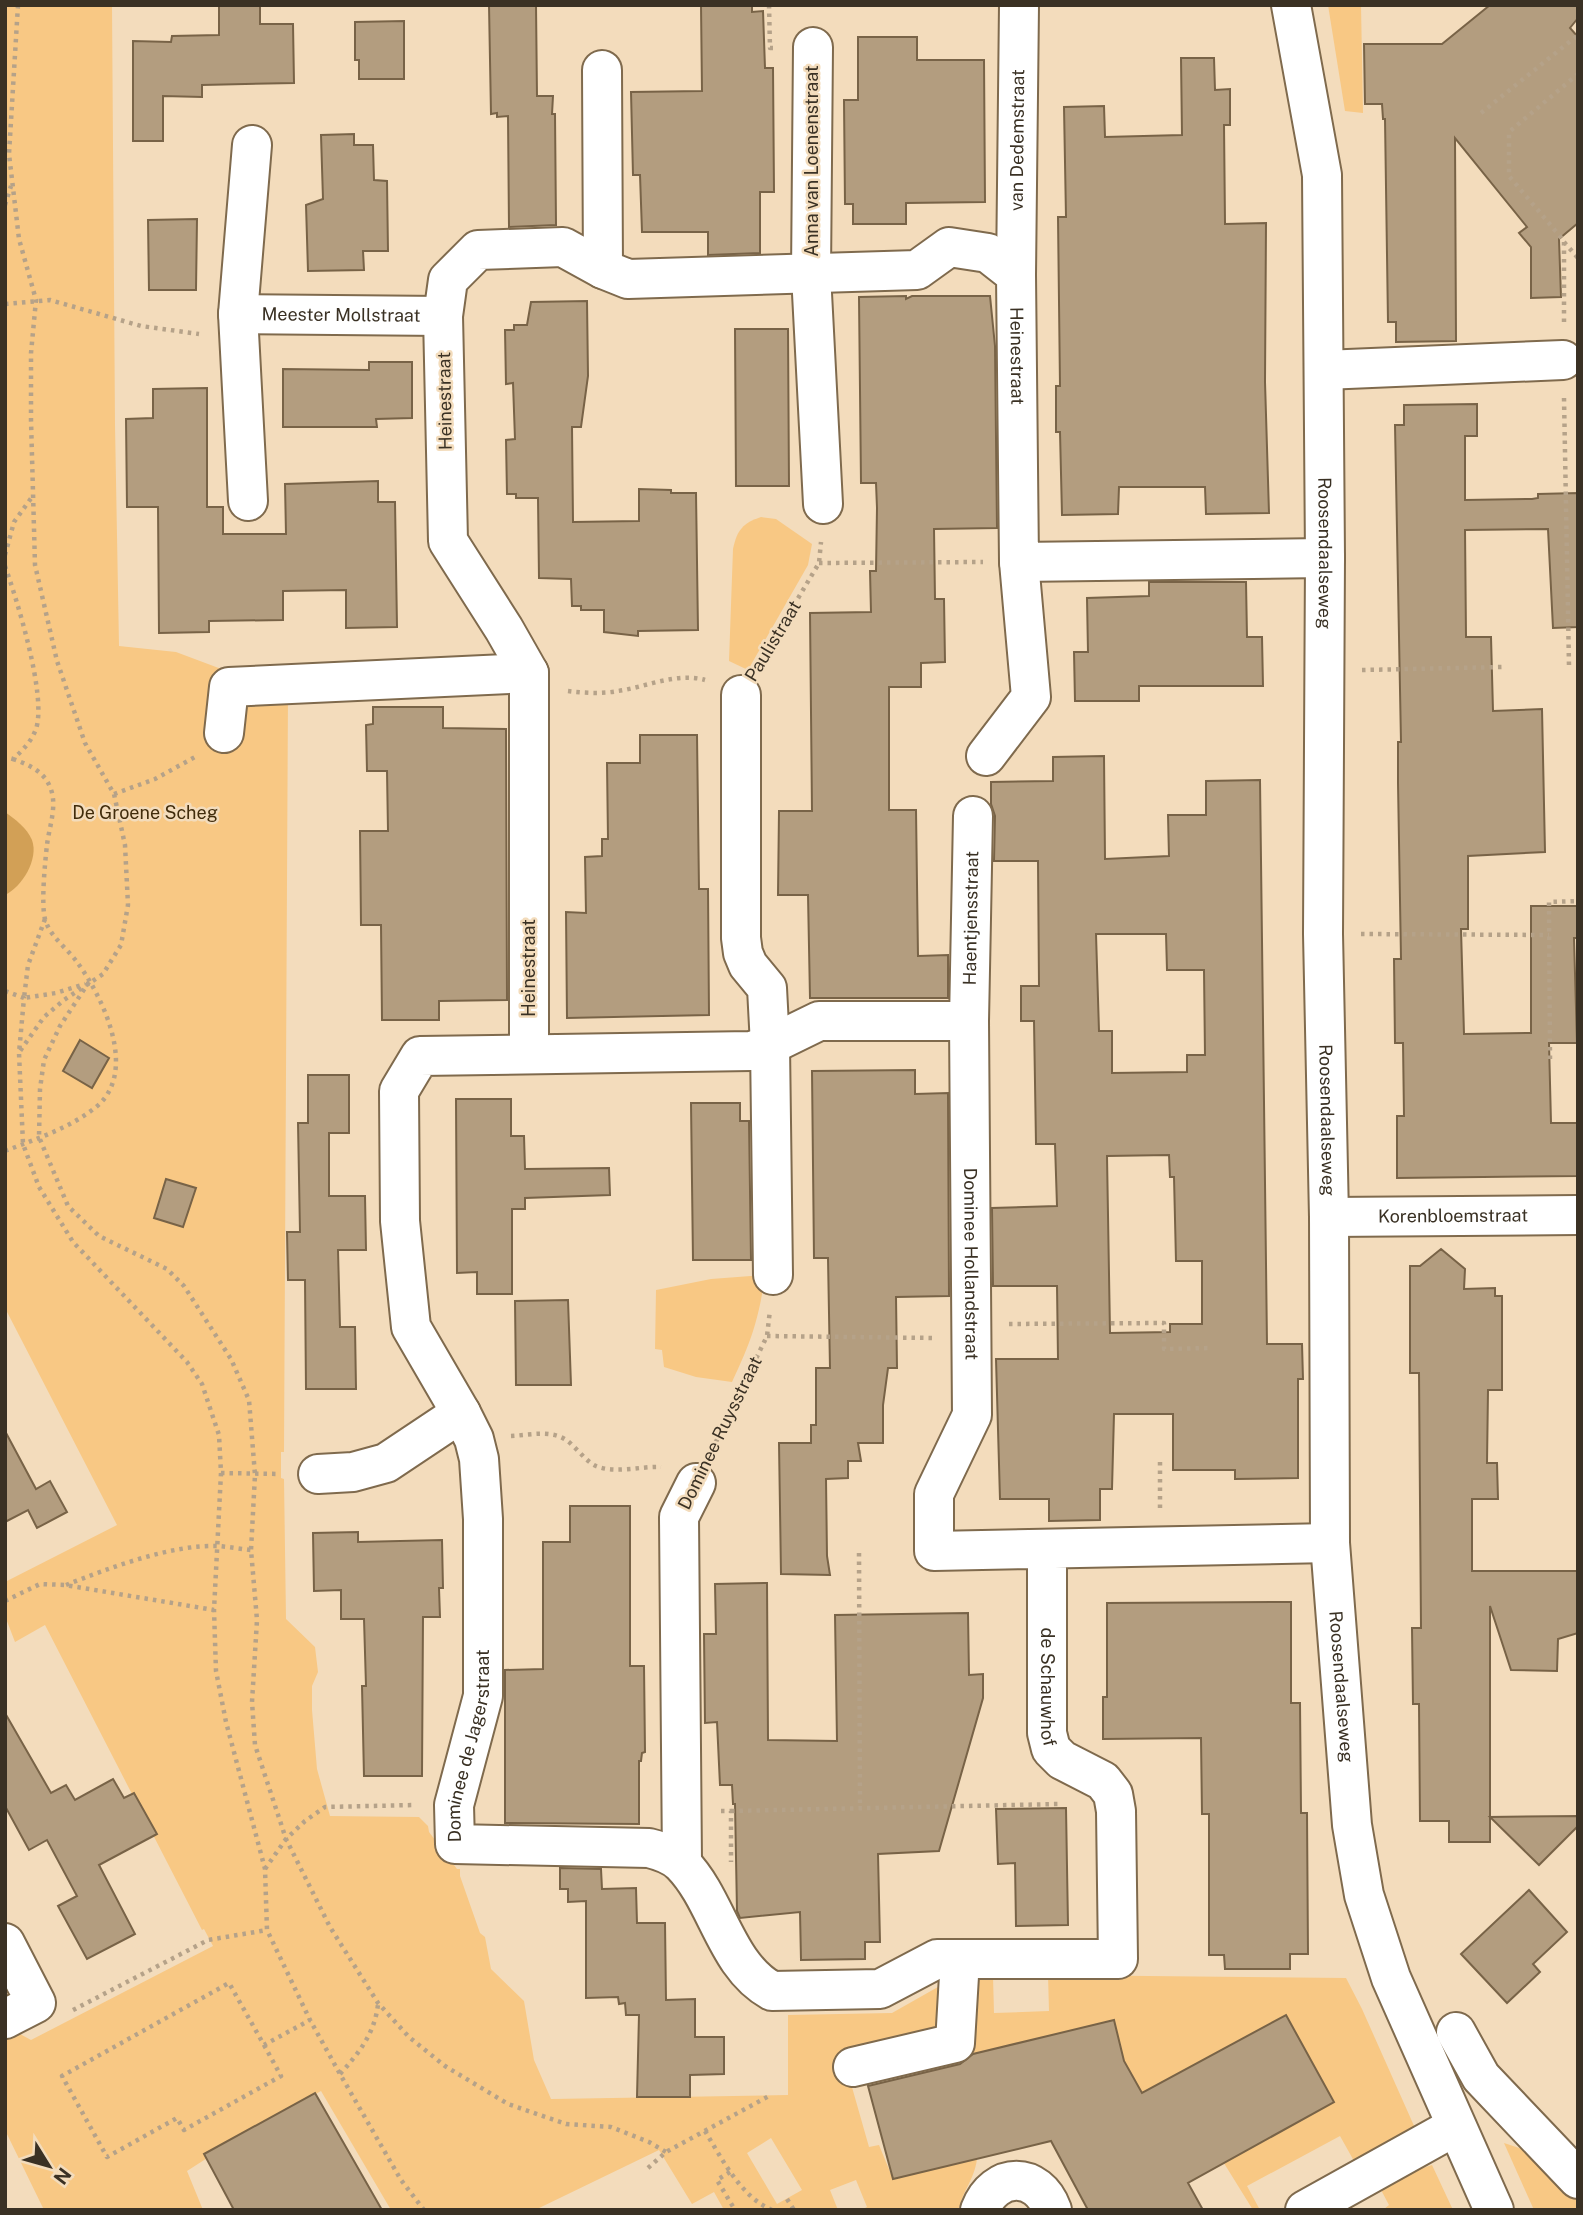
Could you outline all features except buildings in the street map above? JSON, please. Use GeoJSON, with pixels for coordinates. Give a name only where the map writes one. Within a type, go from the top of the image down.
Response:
{"type":"FeatureCollection","features":[{"type":"Feature","properties":{"kind":"street","name":"van Dedemstraat"},"geometry":{"type":"LineString","coordinates":[[1016,275],[1019,5]]}},
{"type":"Feature","properties":{"kind":"street","name":"Roosendaalseweg"},"geometry":{"type":"LineString","coordinates":[[1291,5],[1322,175],[1325,558],[1323,934],[1329,1217],[1330,1543],[1352,1825],[1364,1895],[1391,1978],[1494,2210]]}},
{"type":"Feature","properties":{"kind":"street","name":"Anna van Loenenstraat"},"geometry":{"type":"LineString","coordinates":[[811,274],[813,47]]}},
{"type":"Feature","properties":{"kind":"street"},"geometry":{"type":"LineString","coordinates":[[602,70],[603,269]]}},
{"type":"Feature","properties":{"kind":"street","name":"Meester Mollstraat"},"geometry":{"type":"LineString","coordinates":[[248,501],[238,314],[252,145]]}},
{"type":"Feature","properties":{"kind":"street","name":"Heinestraat"},"geometry":{"type":"LineString","coordinates":[[529,1054],[529,680],[504,629],[447,541],[443,316],[448,280],[478,250],[563,247],[628,279],[917,270],[949,247],[988,253],[1016,275],[1019,562]]}},
{"type":"Feature","properties":{"kind":"street"},"geometry":{"type":"LineString","coordinates":[[811,274],[823,504]]}},
{"type":"Feature","properties":{"kind":"street","name":"Meester Mollstraat"},"geometry":{"type":"LineString","coordinates":[[238,314],[443,316]]}},
{"type":"Feature","properties":{"kind":"street"},"geometry":{"type":"LineString","coordinates":[[1324,370],[1563,360]]}},
{"type":"Feature","properties":{"kind":"street"},"geometry":{"type":"LineString","coordinates":[[986,757],[1031,697],[1019,562],[1325,558]]}},
{"type":"Feature","properties":{"kind":"street"},"geometry":{"type":"LineString","coordinates":[[224,733],[229,687],[529,680]]}},
{"type":"Feature","properties":{"kind":"street","name":"Paulistraat"},"geometry":{"type":"LineString","coordinates":[[741,695],[741,938],[748,965],[767,988],[771,1045]]}},
{"type":"Feature","properties":{"kind":"street","name":"Haentjensstraat"},"geometry":{"type":"LineString","coordinates":[[969,1021],[973,816]]}},
{"type":"Feature","properties":{"kind":"street"},"geometry":{"type":"LineString","coordinates":[[529,1054],[751,1051],[771,1045],[819,1021],[969,1021]]}},
{"type":"Feature","properties":{"kind":"street","name":"Dominee Hollandstraat"},"geometry":{"type":"LineString","coordinates":[[969,1021],[972,1415],[934,1494],[934,1551],[1330,1543]]}},
{"type":"Feature","properties":{"kind":"street"},"geometry":{"type":"LineString","coordinates":[[771,1045],[773,1275]]}},
{"type":"Feature","properties":{"kind":"street","name":"Dominee de Jagerstraat"},"geometry":{"type":"LineString","coordinates":[[529,1054],[420,1056],[399,1091],[400,1221],[411,1327],[468,1426],[480,1469],[483,1519],[483,1696],[454,1805],[455,1844],[649,1848],[666,1853],[682,1863]]}},
{"type":"Feature","properties":{"kind":"street","name":"Korenbloemstraat"},"geometry":{"type":"LineString","coordinates":[[1329,1217],[1578,1215]]}},
{"type":"Feature","properties":{"kind":"street"},"geometry":{"type":"LineString","coordinates":[[317,1474],[353,1472],[386,1463],[468,1426]]}},
{"type":"Feature","properties":{"kind":"street","name":"Dominee Ruysstraat"},"geometry":{"type":"LineString","coordinates":[[682,1863],[679,1517],[696,1483]]}},
{"type":"Feature","properties":{"kind":"street","name":"de Schauwhof"},"geometry":{"type":"LineString","coordinates":[[1047,1549],[1047,1733],[1051,1749],[1062,1760],[1103,1781],[1113,1794],[1114,1803]]}},
{"type":"Feature","properties":{"kind":"street"},"geometry":{"type":"LineString","coordinates":[[682,1863],[745,1968],[758,1983],[772,1991],[880,1989],[937,1959],[1118,1959],[1114,1803]]}},
{"type":"Feature","properties":{"kind":"street"},"geometry":{"type":"LineString","coordinates":[[5,1943],[21,2011]]}},
{"type":"Feature","properties":{"kind":"street"},"geometry":{"type":"LineString","coordinates":[[853,2067],[955,2043],[960,1959]]}},
{"type":"Feature","properties":{"kind":"street"},"geometry":{"type":"LineString","coordinates":[[1456,2032],[1481,2077],[1578,2179]]}},
{"type":"Feature","properties":{"kind":"street"},"geometry":{"type":"LineString","coordinates":[[1305,2210],[1456,2126]]}},
{"type":"Feature","properties":{"kind":"street"},"geometry":{"type":"LineString","coordinates":[[980,2210],[986,2196],[997,2186],[1011,2181],[1025,2181],[1038,2187],[1048,2199],[1052,2210]]}},
{"type":"Feature","properties":{"kind":"path"},"geometry":{"type":"LineString","coordinates":[[18,5],[9,141],[19,239],[36,300],[31,353],[35,565],[57,660],[85,743],[114,794],[125,845],[128,905],[121,945],[103,974],[44,1017],[19,1053]]}},
{"type":"Feature","properties":{"kind":"path"},"geometry":{"type":"LineString","coordinates":[[1480,113],[1578,35]]}},
{"type":"Feature","properties":{"kind":"path"},"geometry":{"type":"LineString","coordinates":[[1578,74],[1509,132],[1508,176],[1578,258]]}},
{"type":"Feature","properties":{"kind":"path"},"geometry":{"type":"LineString","coordinates":[[5,205],[12,182]]}},
{"type":"Feature","properties":{"kind":"path"},"geometry":{"type":"LineString","coordinates":[[1564,242],[1563,360],[1569,666]]}},
{"type":"Feature","properties":{"kind":"path"},"geometry":{"type":"LineString","coordinates":[[5,304],[50,300],[141,326],[211,336],[238,314]]}},
{"type":"Feature","properties":{"kind":"path"},"geometry":{"type":"LineString","coordinates":[[5,555],[14,522],[32,497]]}},
{"type":"Feature","properties":{"kind":"path","name":"Paulistraat"},"geometry":{"type":"LineString","coordinates":[[741,695],[819,563],[823,504]]}},
{"type":"Feature","properties":{"kind":"path"},"geometry":{"type":"LineString","coordinates":[[819,563],[1019,562]]}},
{"type":"Feature","properties":{"kind":"path"},"geometry":{"type":"LineString","coordinates":[[5,566],[33,665],[37,700],[37,727],[27,747],[13,759]]}},
{"type":"Feature","properties":{"kind":"path"},"geometry":{"type":"LineString","coordinates":[[1324,671],[1502,667]]}},
{"type":"Feature","properties":{"kind":"path"},"geometry":{"type":"LineString","coordinates":[[529,680],[583,693],[617,692],[674,679],[698,678],[721,684],[741,695]]}},
{"type":"Feature","properties":{"kind":"path"},"geometry":{"type":"LineString","coordinates":[[114,794],[155,779],[189,761],[224,733]]}},
{"type":"Feature","properties":{"kind":"path"},"geometry":{"type":"LineString","coordinates":[[5,757],[29,765],[43,776],[51,788],[53,807],[47,845],[45,919],[28,965],[19,1053],[23,1144],[39,1187],[73,1242],[187,1362],[202,1384],[219,1435],[221,1473],[214,1610],[218,1684],[265,1870],[267,1930],[310,2020],[340,2074],[401,2180],[424,2210]]}},
{"type":"Feature","properties":{"kind":"path"},"geometry":{"type":"LineString","coordinates":[[1550,1059],[1549,902],[1578,901]]}},
{"type":"Feature","properties":{"kind":"path"},"geometry":{"type":"LineString","coordinates":[[5,1152],[59,1129],[98,1106],[112,1084],[118,1062],[114,1037],[89,982],[45,919]]}},
{"type":"Feature","properties":{"kind":"path"},"geometry":{"type":"LineString","coordinates":[[1323,934],[1549,935]]}},
{"type":"Feature","properties":{"kind":"path"},"geometry":{"type":"LineString","coordinates":[[5,991],[24,998],[56,993],[89,982]]}},
{"type":"Feature","properties":{"kind":"path"},"geometry":{"type":"LineString","coordinates":[[89,982],[60,1026],[44,1060],[40,1088],[39,1137],[68,1206],[99,1236],[167,1269],[184,1286],[231,1359],[249,1400],[255,1475],[251,1550],[257,1620],[252,1702],[255,1745],[286,1839],[330,1927],[378,2003],[409,2037],[445,2066],[508,2104],[566,2124],[611,2127],[666,2152]]}},
{"type":"Feature","properties":{"kind":"path","name":"Dominee Ruysstraat"},"geometry":{"type":"LineString","coordinates":[[696,1483],[767,1336],[773,1275]]}},
{"type":"Feature","properties":{"kind":"path"},"geometry":{"type":"LineString","coordinates":[[767,1336],[1164,1323],[1164,1349],[1212,1348]]}},
{"type":"Feature","properties":{"kind":"path"},"geometry":{"type":"LineString","coordinates":[[468,1426],[551,1433],[565,1438],[587,1461],[598,1467],[611,1469],[659,1466],[676,1471],[696,1483]]}},
{"type":"Feature","properties":{"kind":"path"},"geometry":{"type":"LineString","coordinates":[[221,1473],[317,1474]]}},
{"type":"Feature","properties":{"kind":"path"},"geometry":{"type":"LineString","coordinates":[[65,1585],[143,1558],[190,1549],[218,1546],[251,1550]]}},
{"type":"Feature","properties":{"kind":"path"},"geometry":{"type":"LineString","coordinates":[[859,1552],[860,1808]]}},
{"type":"Feature","properties":{"kind":"path"},"geometry":{"type":"LineString","coordinates":[[5,1601],[40,1584],[65,1585],[214,1610]]}},
{"type":"Feature","properties":{"kind":"path"},"geometry":{"type":"LineString","coordinates":[[731,1811],[1114,1803]]}},
{"type":"Feature","properties":{"kind":"path"},"geometry":{"type":"LineString","coordinates":[[265,1870],[286,1839],[325,1807],[454,1805]]}},
{"type":"Feature","properties":{"kind":"path"},"geometry":{"type":"LineString","coordinates":[[21,2011],[61,2017],[208,1940],[267,1930]]}},
{"type":"Feature","properties":{"kind":"path"},"geometry":{"type":"LineString","coordinates":[[229,1983],[264,2045],[281,2076],[184,2130],[177,2118],[107,2157],[62,2076],[229,1983]]}},
{"type":"Feature","properties":{"kind":"path"},"geometry":{"type":"LineString","coordinates":[[340,2074],[365,2044],[376,2021],[378,2003]]}},
{"type":"Feature","properties":{"kind":"path"},"geometry":{"type":"LineString","coordinates":[[264,2045],[310,2020]]}},
{"type":"Feature","properties":{"kind":"path"},"geometry":{"type":"LineString","coordinates":[[648,2168],[666,2152],[769,2096]]}},
{"type":"Feature","properties":{"kind":"path"},"geometry":{"type":"LineString","coordinates":[[705,2131],[730,2172],[756,2200],[772,2210]]}},
{"type":"Feature","properties":{"kind":"path"},"geometry":{"type":"LineString","coordinates":[[730,2172],[717,2179],[735,2210]]}},
{"type":"Feature","properties":{"kind":"path"},"geometry":{"type":"LineString","coordinates":[[787,2199],[794,2210]]}},
{"type":"Feature","properties":{"kind":"green space","name":"De Groene Scheg"},"geometry":{"type":"Polygon","coordinates":[[[5,5],[112,5],[119,646],[176,652],[288,694],[284,1452],[281,1452],[281,1478],[284,1479],[286,1619],[315,1647],[318,1672],[312,1686],[312,1710],[317,1769],[330,1816],[419,1817],[428,1826],[429,1832],[457,1869],[460,1869],[480,1933],[485,1937],[491,1969],[524,2001],[534,2060],[551,2099],[788,2095],[788,2015],[892,2013],[945,1983],[946,2029],[842,2052],[869,2147],[879,2145],[893,2179],[977,2159],[959,2210],[861,2210],[867,2207],[856,2180],[830,2190],[838,2210],[724,2210],[714,2192],[692,2204],[659,2150],[535,2210],[391,2210],[321,2091],[187,2171],[203,2210],[44,2210],[5,2130],[5,2039],[20,2034],[31,2040],[213,1946],[204,1929],[202,1930],[45,1625],[15,1642],[5,1616],[5,1582],[117,1525],[5,1308],[5,5]],[[771,2138],[747,2153],[777,2204],[802,2190],[771,2138]]]}},
{"type":"Feature","properties":{"kind":"green space"},"geometry":{"type":"Polygon","coordinates":[[[1328,5],[1361,5],[1363,113],[1345,111],[1328,5]]]}},
{"type":"Feature","properties":{"kind":"green space"},"geometry":{"type":"Polygon","coordinates":[[[761,517],[776,519],[812,544],[808,565],[748,670],[729,661],[733,549],[742,528],[761,517]]]}},
{"type":"Feature","properties":{"kind":"green space"},"geometry":{"type":"Polygon","coordinates":[[[765,1275],[753,1330],[732,1382],[696,1377],[664,1367],[662,1350],[655,1349],[656,1290],[711,1279],[765,1275]]]}},
{"type":"Feature","properties":{"kind":"green space"},"geometry":{"type":"Polygon","coordinates":[[[1048,1975],[1346,1978],[1415,2128],[1354,2161],[1340,2136],[1247,2186],[1260,2210],[1253,2210],[1173,2081],[1139,2103],[972,2064],[973,1978],[993,1976],[994,2013],[1049,2011],[1048,1975]]]}},
{"type":"Feature","properties":{"kind":"green space"},"geometry":{"type":"Polygon","coordinates":[[[1504,2143],[1540,2155],[1578,2194],[1578,2210],[1534,2210],[1504,2143]]]}},
{"type":"Feature","properties":{"kind":"green space"},"geometry":{"type":"Polygon","coordinates":[[[1432,2165],[1453,2210],[1383,2210],[1389,2205],[1380,2188],[1432,2165]]]}},
{"type":"Feature","properties":{"kind":"shaded area"},"geometry":{"type":"Polygon","coordinates":[[[5,812],[27,832],[34,847],[28,872],[17,886],[5,895],[5,812]]]}}]}
